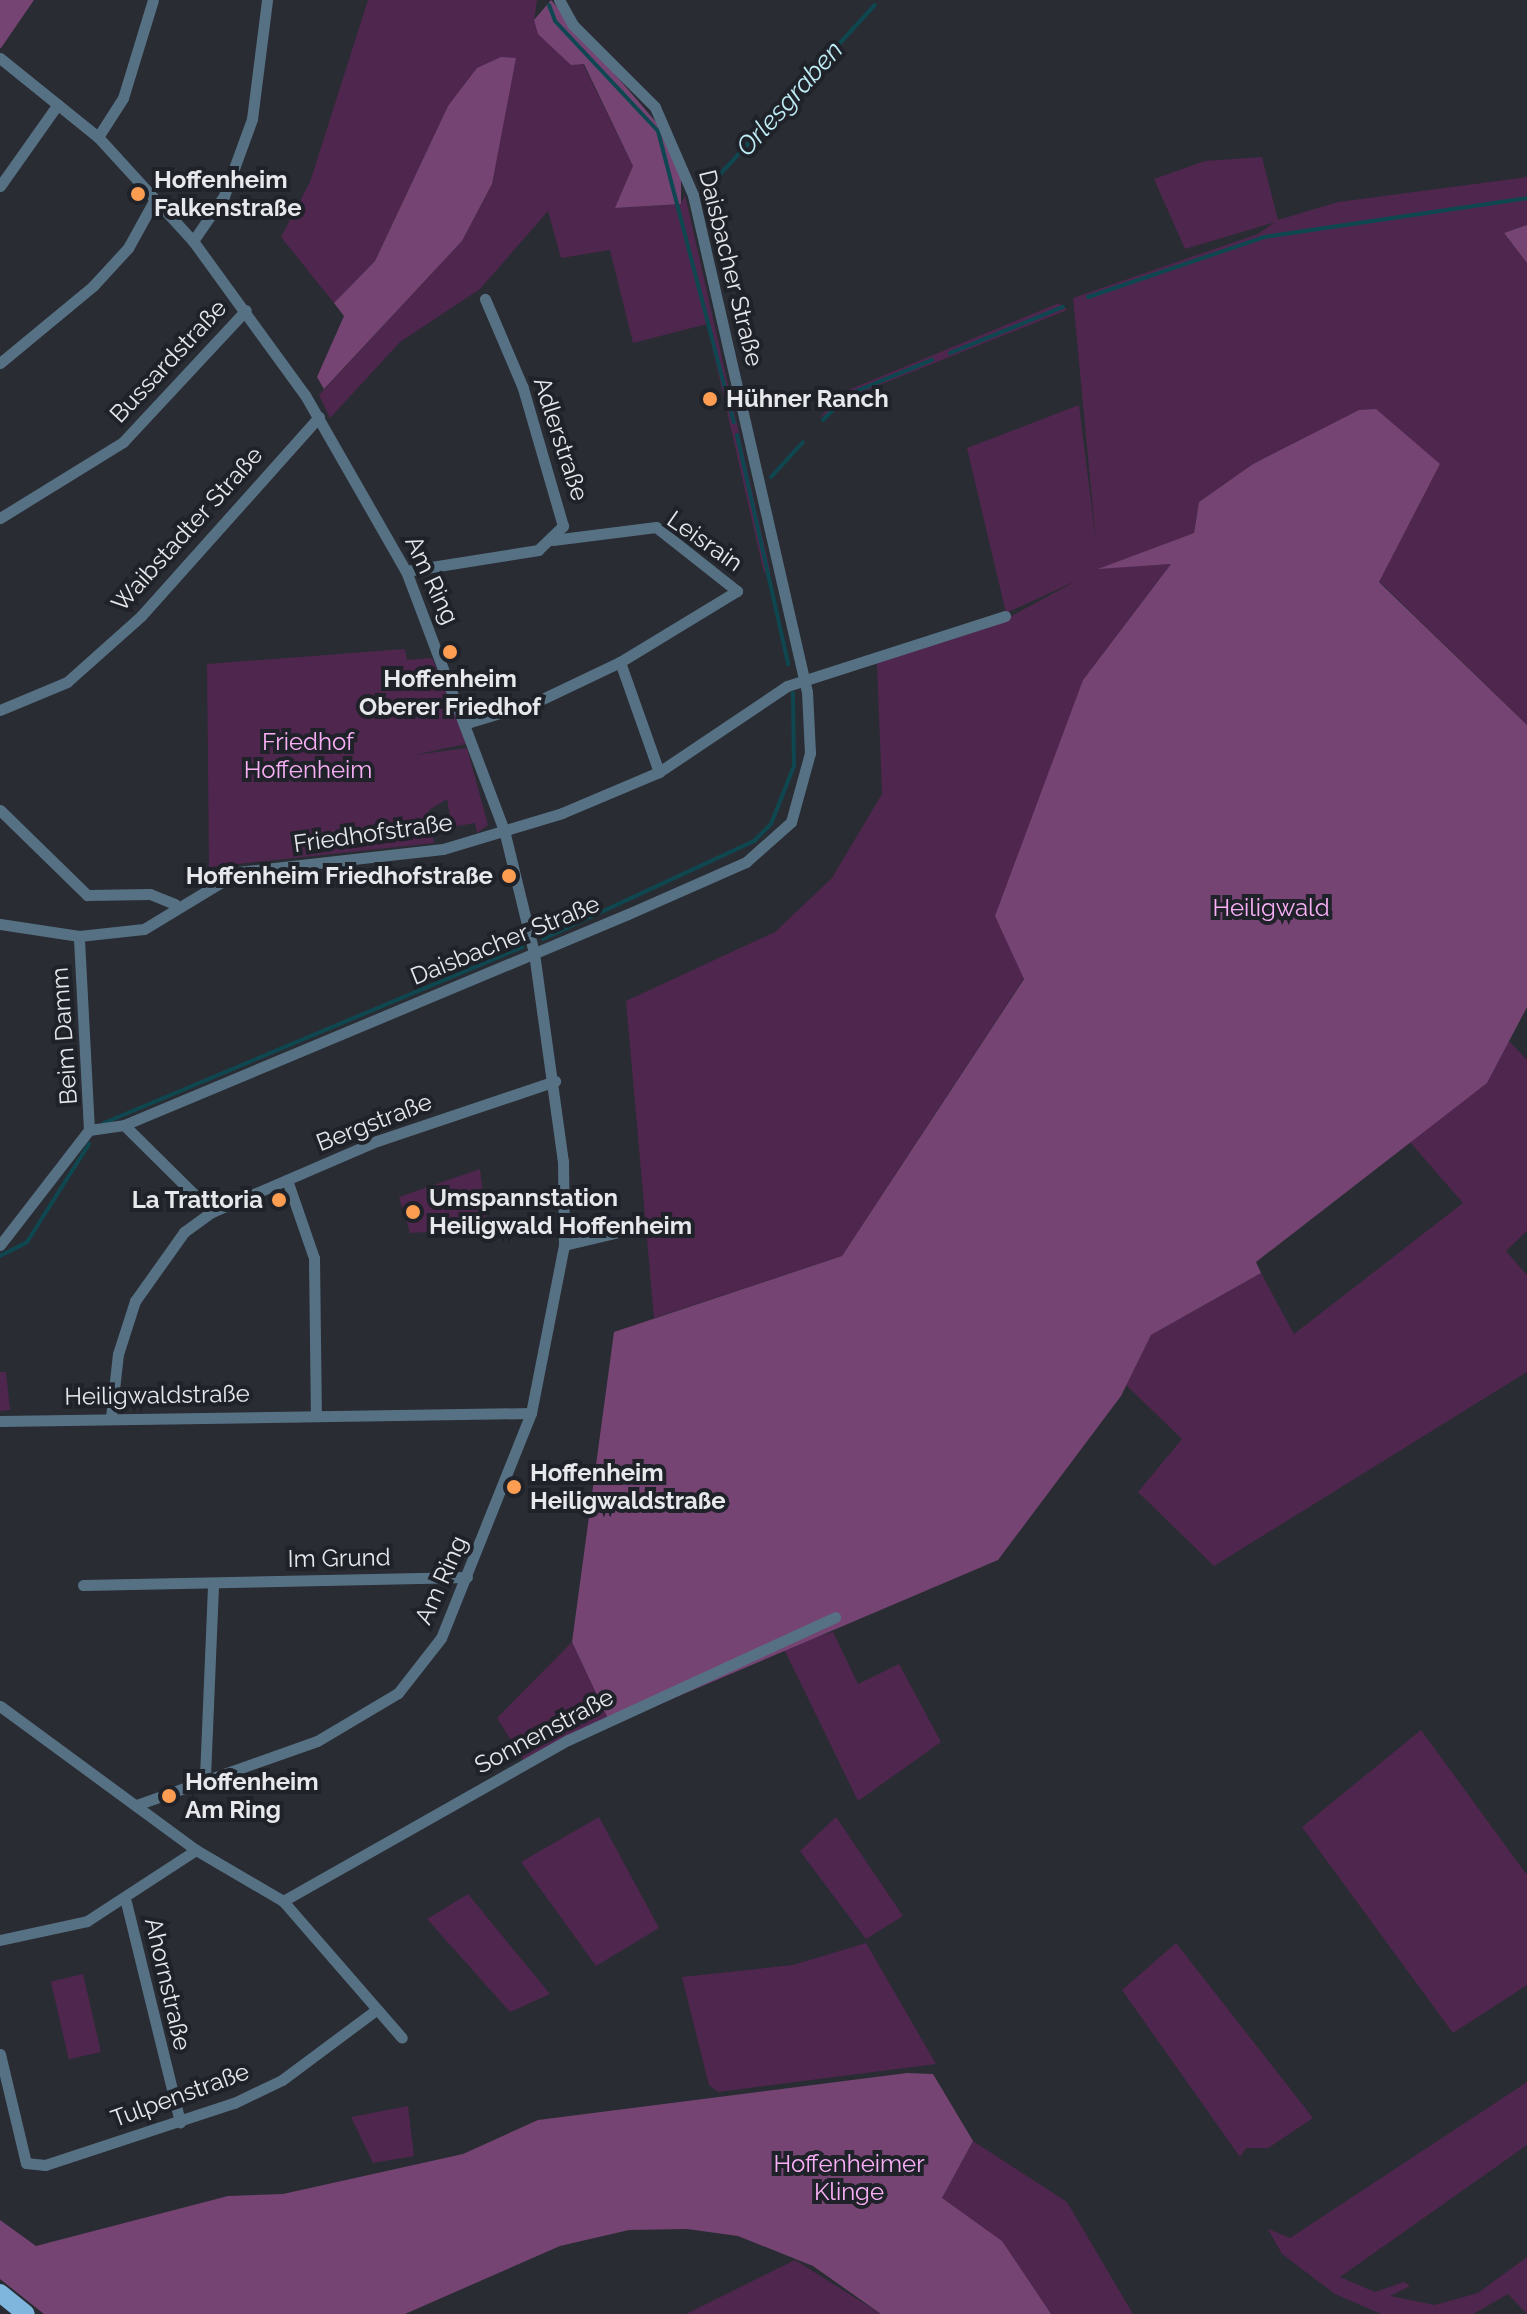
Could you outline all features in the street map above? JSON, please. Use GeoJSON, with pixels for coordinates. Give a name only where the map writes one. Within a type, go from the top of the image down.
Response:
{"type":"FeatureCollection","features":[{"type":"Feature","properties":{"kind":"main road"},"geometry":{"type":"LineString","coordinates":[[0,2293],[26,2314]]}},
{"type":"Feature","properties":{"kind":"street"},"geometry":{"type":"LineString","coordinates":[[98,137],[123,98],[153,0]]}},
{"type":"Feature","properties":{"kind":"street"},"geometry":{"type":"LineString","coordinates":[[193,241],[224,196],[252,119],[267,0]]}},
{"type":"Feature","properties":{"kind":"street","name":"Daisbacher Straße"},"geometry":{"type":"LineString","coordinates":[[89,1130],[124,1125],[746,862],[791,822],[805,782],[804,680],[685,169],[655,107],[573,25],[559,0]]}},
{"type":"Feature","properties":{"kind":"street","name":"Am Ring"},"geometry":{"type":"LineString","coordinates":[[0,58],[98,137],[193,241],[246,310],[319,417],[406,571],[467,723],[504,830],[534,953],[555,1081],[564,1245],[531,1413],[441,1638],[398,1693],[317,1741],[205,1777],[136,1805]]}},
{"type":"Feature","properties":{"kind":"street"},"geometry":{"type":"LineString","coordinates":[[0,186],[58,104]]}},
{"type":"Feature","properties":{"kind":"street"},"geometry":{"type":"LineString","coordinates":[[0,363],[93,286],[128,248],[155,199]]}},
{"type":"Feature","properties":{"kind":"street","name":"Adlerstraße"},"geometry":{"type":"LineString","coordinates":[[485,299],[563,508],[553,540]]}},
{"type":"Feature","properties":{"kind":"street","name":"Bussardstraße"},"geometry":{"type":"LineString","coordinates":[[0,518],[123,442],[246,310]]}},
{"type":"Feature","properties":{"kind":"street","name":"Waibstadter Straße"},"geometry":{"type":"LineString","coordinates":[[0,710],[67,682],[141,616],[319,417]]}},
{"type":"Feature","properties":{"kind":"street","name":"Leisrain"},"geometry":{"type":"LineString","coordinates":[[553,540],[656,527],[737,591],[620,662]]}},
{"type":"Feature","properties":{"kind":"street"},"geometry":{"type":"LineString","coordinates":[[406,571],[467,566],[553,540]]}},
{"type":"Feature","properties":{"kind":"street"},"geometry":{"type":"LineString","coordinates":[[804,680],[1005,616]]}},
{"type":"Feature","properties":{"kind":"street"},"geometry":{"type":"LineString","coordinates":[[467,723],[536,702],[620,662],[659,772]]}},
{"type":"Feature","properties":{"kind":"street","name":"Friedhofstraße"},"geometry":{"type":"LineString","coordinates":[[0,924],[79,936],[144,929],[175,904],[238,872],[443,849],[504,830],[659,772],[804,680]]}},
{"type":"Feature","properties":{"kind":"street"},"geometry":{"type":"LineString","coordinates":[[0,810],[87,895],[150,894],[175,904]]}},
{"type":"Feature","properties":{"kind":"street","name":"Beim Damm"},"geometry":{"type":"LineString","coordinates":[[0,1245],[89,1130],[79,936]]}},
{"type":"Feature","properties":{"kind":"street","name":"Bergstraße"},"geometry":{"type":"LineString","coordinates":[[111,1417],[118,1354],[135,1301],[160,1256],[212,1212],[287,1180],[555,1081]]}},
{"type":"Feature","properties":{"kind":"street"},"geometry":{"type":"LineString","coordinates":[[124,1125],[212,1212]]}},
{"type":"Feature","properties":{"kind":"street"},"geometry":{"type":"LineString","coordinates":[[287,1180],[314,1258],[316,1416]]}},
{"type":"Feature","properties":{"kind":"street"},"geometry":{"type":"LineString","coordinates":[[564,1245],[648,1225]]}},
{"type":"Feature","properties":{"kind":"street","name":"Heiligwaldstraße"},"geometry":{"type":"LineString","coordinates":[[0,1421],[531,1413]]}},
{"type":"Feature","properties":{"kind":"street","name":"Im Grund"},"geometry":{"type":"LineString","coordinates":[[83,1585],[467,1577]]}},
{"type":"Feature","properties":{"kind":"street"},"geometry":{"type":"LineString","coordinates":[[205,1777],[213,1583]]}},
{"type":"Feature","properties":{"kind":"street","name":"Sonnenstraße"},"geometry":{"type":"LineString","coordinates":[[283,1901],[568,1740],[835,1617]]}},
{"type":"Feature","properties":{"kind":"street"},"geometry":{"type":"LineString","coordinates":[[0,1706],[196,1850],[283,1901],[402,2038]]}},
{"type":"Feature","properties":{"kind":"street"},"geometry":{"type":"LineString","coordinates":[[0,1940],[87,1921],[126,1902],[196,1850]]}},
{"type":"Feature","properties":{"kind":"street","name":"Ahornstraße"},"geometry":{"type":"LineString","coordinates":[[126,1902],[180,2122]]}},
{"type":"Feature","properties":{"kind":"street","name":"Tulpenstraße"},"geometry":{"type":"LineString","coordinates":[[0,2054],[26,2163],[45,2165],[180,2122],[282,2080],[376,2010]]}},
{"type":"Feature","properties":{"kind":"green space"},"geometry":{"type":"Polygon","coordinates":[[[0,0],[34,0],[1,48],[0,48],[0,0]]]}},
{"type":"Feature","properties":{"kind":"green space"},"geometry":{"type":"Polygon","coordinates":[[[368,0],[537,0],[534,21],[583,64],[633,166],[616,208],[681,204],[685,195],[770,570],[764,573],[707,324],[633,343],[610,250],[561,258],[548,211],[480,289],[400,342],[330,418],[319,395],[462,241],[492,184],[498,138],[448,106],[375,261],[334,303],[281,237],[310,182],[368,0]]]}},
{"type":"Feature","properties":{"kind":"green space"},"geometry":{"type":"Polygon","coordinates":[[[551,0],[656,122],[681,171],[681,204],[615,208],[633,166],[584,64],[571,65],[538,34],[534,20],[551,0]]]}},
{"type":"Feature","properties":{"kind":"green space"},"geometry":{"type":"Polygon","coordinates":[[[501,57],[516,58],[492,184],[462,241],[324,389],[317,377],[344,316],[334,303],[375,261],[448,106],[477,68],[501,57]]]}},
{"type":"Feature","properties":{"kind":"green space"},"geometry":{"type":"Polygon","coordinates":[[[1262,157],[1278,220],[1338,202],[1527,177],[1527,225],[1504,233],[1527,263],[1527,725],[1379,581],[1440,464],[1359,410],[1253,464],[1199,502],[1194,533],[1102,568],[1171,564],[1083,680],[1024,978],[842,1256],[654,1318],[626,1001],[775,932],[832,878],[882,794],[877,663],[1006,619],[1078,580],[1006,613],[967,448],[1079,405],[1096,542],[1073,298],[1258,234],[1275,222],[1185,249],[1154,179],[1205,161],[1262,157]]]}},
{"type":"Feature","properties":{"kind":"green space"},"geometry":{"type":"Polygon","coordinates":[[[1527,225],[1527,263],[1504,233],[1527,225]]]}},
{"type":"Feature","properties":{"kind":"green space"},"geometry":{"type":"Polygon","coordinates":[[[1059,303],[1067,310],[867,390],[819,418],[846,391],[1059,303]]]}},
{"type":"Feature","properties":{"kind":"green space","name":"Heiligwald"},"geometry":{"type":"Polygon","coordinates":[[[1376,409],[1440,464],[1379,582],[1527,725],[1527,1007],[1487,1083],[1256,1262],[1261,1273],[1151,1335],[1121,1396],[998,1560],[611,1725],[572,1642],[614,1332],[842,1256],[1024,979],[995,916],[1083,680],[1171,564],[1098,569],[1194,533],[1199,502],[1253,464],[1359,410],[1376,409]]]}},
{"type":"Feature","properties":{"kind":"green space","name":"Friedhof Hoffenheim"},"geometry":{"type":"Polygon","coordinates":[[[405,649],[407,660],[432,658],[450,699],[412,709],[452,704],[466,744],[414,755],[467,748],[488,825],[477,833],[475,823],[452,827],[447,799],[429,810],[434,843],[209,867],[207,664],[405,649]]]}},
{"type":"Feature","properties":{"kind":"green space"},"geometry":{"type":"Polygon","coordinates":[[[1509,1041],[1527,1060],[1527,1231],[1506,1251],[1527,1275],[1527,1372],[1214,1566],[1138,1492],[1182,1439],[1126,1385],[1151,1335],[1261,1273],[1294,1334],[1463,1203],[1409,1141],[1487,1083],[1509,1041]]]}},
{"type":"Feature","properties":{"kind":"green space"},"geometry":{"type":"Polygon","coordinates":[[[480,1169],[487,1229],[410,1233],[399,1197],[480,1169]]]}},
{"type":"Feature","properties":{"kind":"green space"},"geometry":{"type":"Polygon","coordinates":[[[0,1372],[6,1372],[10,1410],[0,1411],[0,1372]]]}},
{"type":"Feature","properties":{"kind":"green space"},"geometry":{"type":"Polygon","coordinates":[[[833,1632],[858,1684],[899,1664],[941,1742],[858,1801],[783,1647],[833,1632]]]}},
{"type":"Feature","properties":{"kind":"green space"},"geometry":{"type":"Polygon","coordinates":[[[572,1642],[611,1725],[524,1761],[497,1718],[572,1642]]]}},
{"type":"Feature","properties":{"kind":"green space"},"geometry":{"type":"Polygon","coordinates":[[[1421,1730],[1527,1875],[1527,1985],[1453,2033],[1302,1827],[1421,1730]]]}},
{"type":"Feature","properties":{"kind":"green space"},"geometry":{"type":"Polygon","coordinates":[[[599,1817],[659,1928],[596,1966],[521,1862],[599,1817]]]}},
{"type":"Feature","properties":{"kind":"green space"},"geometry":{"type":"Polygon","coordinates":[[[836,1817],[903,1916],[866,1939],[800,1851],[836,1817]]]}},
{"type":"Feature","properties":{"kind":"green space"},"geometry":{"type":"Polygon","coordinates":[[[468,1894],[550,1994],[510,2012],[427,1919],[468,1894]]]}},
{"type":"Feature","properties":{"kind":"green space"},"geometry":{"type":"Polygon","coordinates":[[[866,1943],[936,2064],[718,2092],[709,2085],[682,1977],[793,1965],[866,1943]]]}},
{"type":"Feature","properties":{"kind":"green space"},"geometry":{"type":"Polygon","coordinates":[[[1176,1943],[1313,2118],[1268,2148],[1246,2148],[1240,2157],[1122,1990],[1176,1943]]]}},
{"type":"Feature","properties":{"kind":"green space"},"geometry":{"type":"Polygon","coordinates":[[[83,1974],[101,2052],[69,2059],[51,1981],[83,1974]]]}},
{"type":"Feature","properties":{"kind":"green space","name":"Hoffenheimer Klinge"},"geometry":{"type":"Polygon","coordinates":[[[907,2073],[933,2074],[973,2141],[942,2198],[1002,2241],[1051,2314],[881,2314],[813,2266],[738,2236],[687,2229],[629,2230],[560,2246],[405,2314],[44,2314],[0,2279],[0,2220],[36,2246],[228,2196],[283,2194],[463,2154],[538,2120],[907,2073]]]}},
{"type":"Feature","properties":{"kind":"green space"},"geometry":{"type":"Polygon","coordinates":[[[1527,2082],[1527,2145],[1340,2277],[1375,2292],[1404,2282],[1410,2286],[1390,2296],[1435,2305],[1478,2293],[1527,2257],[1527,2314],[1508,2294],[1473,2314],[1381,2314],[1335,2294],[1282,2254],[1268,2229],[1290,2238],[1527,2082]]]}},
{"type":"Feature","properties":{"kind":"green space"},"geometry":{"type":"Polygon","coordinates":[[[408,2106],[414,2156],[373,2163],[351,2117],[408,2106]]]}},
{"type":"Feature","properties":{"kind":"green space"},"geometry":{"type":"Polygon","coordinates":[[[973,2141],[1067,2202],[1133,2314],[1051,2314],[942,2198],[973,2141]]]}},
{"type":"Feature","properties":{"kind":"green space"},"geometry":{"type":"Polygon","coordinates":[[[795,2260],[881,2314],[686,2314],[795,2260]]]}},
{"type":"Feature","properties":{"kind":"waterway"},"geometry":{"type":"LineString","coordinates":[[549,5],[555,21],[658,131],[734,422]]}},
{"type":"Feature","properties":{"kind":"waterway","name":"Orlesgraben"},"geometry":{"type":"LineString","coordinates":[[704,192],[875,5]]}},
{"type":"Feature","properties":{"kind":"waterway"},"geometry":{"type":"LineString","coordinates":[[1088,297],[1264,237],[1527,198]]}},
{"type":"Feature","properties":{"kind":"waterway"},"geometry":{"type":"LineString","coordinates":[[950,353],[1063,307]]}},
{"type":"Feature","properties":{"kind":"waterway"},"geometry":{"type":"LineString","coordinates":[[823,420],[847,395],[932,360]]}},
{"type":"Feature","properties":{"kind":"waterway"},"geometry":{"type":"LineString","coordinates":[[737,435],[788,664]]}},
{"type":"Feature","properties":{"kind":"waterway"},"geometry":{"type":"LineString","coordinates":[[771,477],[803,442]]}},
{"type":"Feature","properties":{"kind":"waterway"},"geometry":{"type":"LineString","coordinates":[[543,939],[754,841],[771,824],[794,766],[793,693]]}},
{"type":"Feature","properties":{"kind":"waterway"},"geometry":{"type":"LineString","coordinates":[[104,1123],[523,947]]}},
{"type":"Feature","properties":{"kind":"waterway"},"geometry":{"type":"LineString","coordinates":[[0,1256],[27,1242],[89,1144]]}},
{"type":"Feature","properties":{"kind":"place","name":"Hoffenheim Falkenstraße"},"geometry":{"type":"Point","coordinates":[138,194]}},
{"type":"Feature","properties":{"kind":"place","name":"Hühner Ranch"},"geometry":{"type":"Point","coordinates":[710,399]}},
{"type":"Feature","properties":{"kind":"place","name":"Hoffenheim Oberer Friedhof"},"geometry":{"type":"Point","coordinates":[450,652]}},
{"type":"Feature","properties":{"kind":"place","name":"Hoffenheim Friedhofstraße"},"geometry":{"type":"Point","coordinates":[509,876]}},
{"type":"Feature","properties":{"kind":"place","name":"La Trattoria"},"geometry":{"type":"Point","coordinates":[279,1200]}},
{"type":"Feature","properties":{"kind":"place","name":"Umspannstation Heiligwald Hoffenheim"},"geometry":{"type":"Point","coordinates":[413,1212]}},
{"type":"Feature","properties":{"kind":"place","name":"Hoffenheim Heiligwaldstraße"},"geometry":{"type":"Point","coordinates":[514,1487]}},
{"type":"Feature","properties":{"kind":"place","name":"Hoffenheim Am Ring"},"geometry":{"type":"Point","coordinates":[169,1796]}}]}
